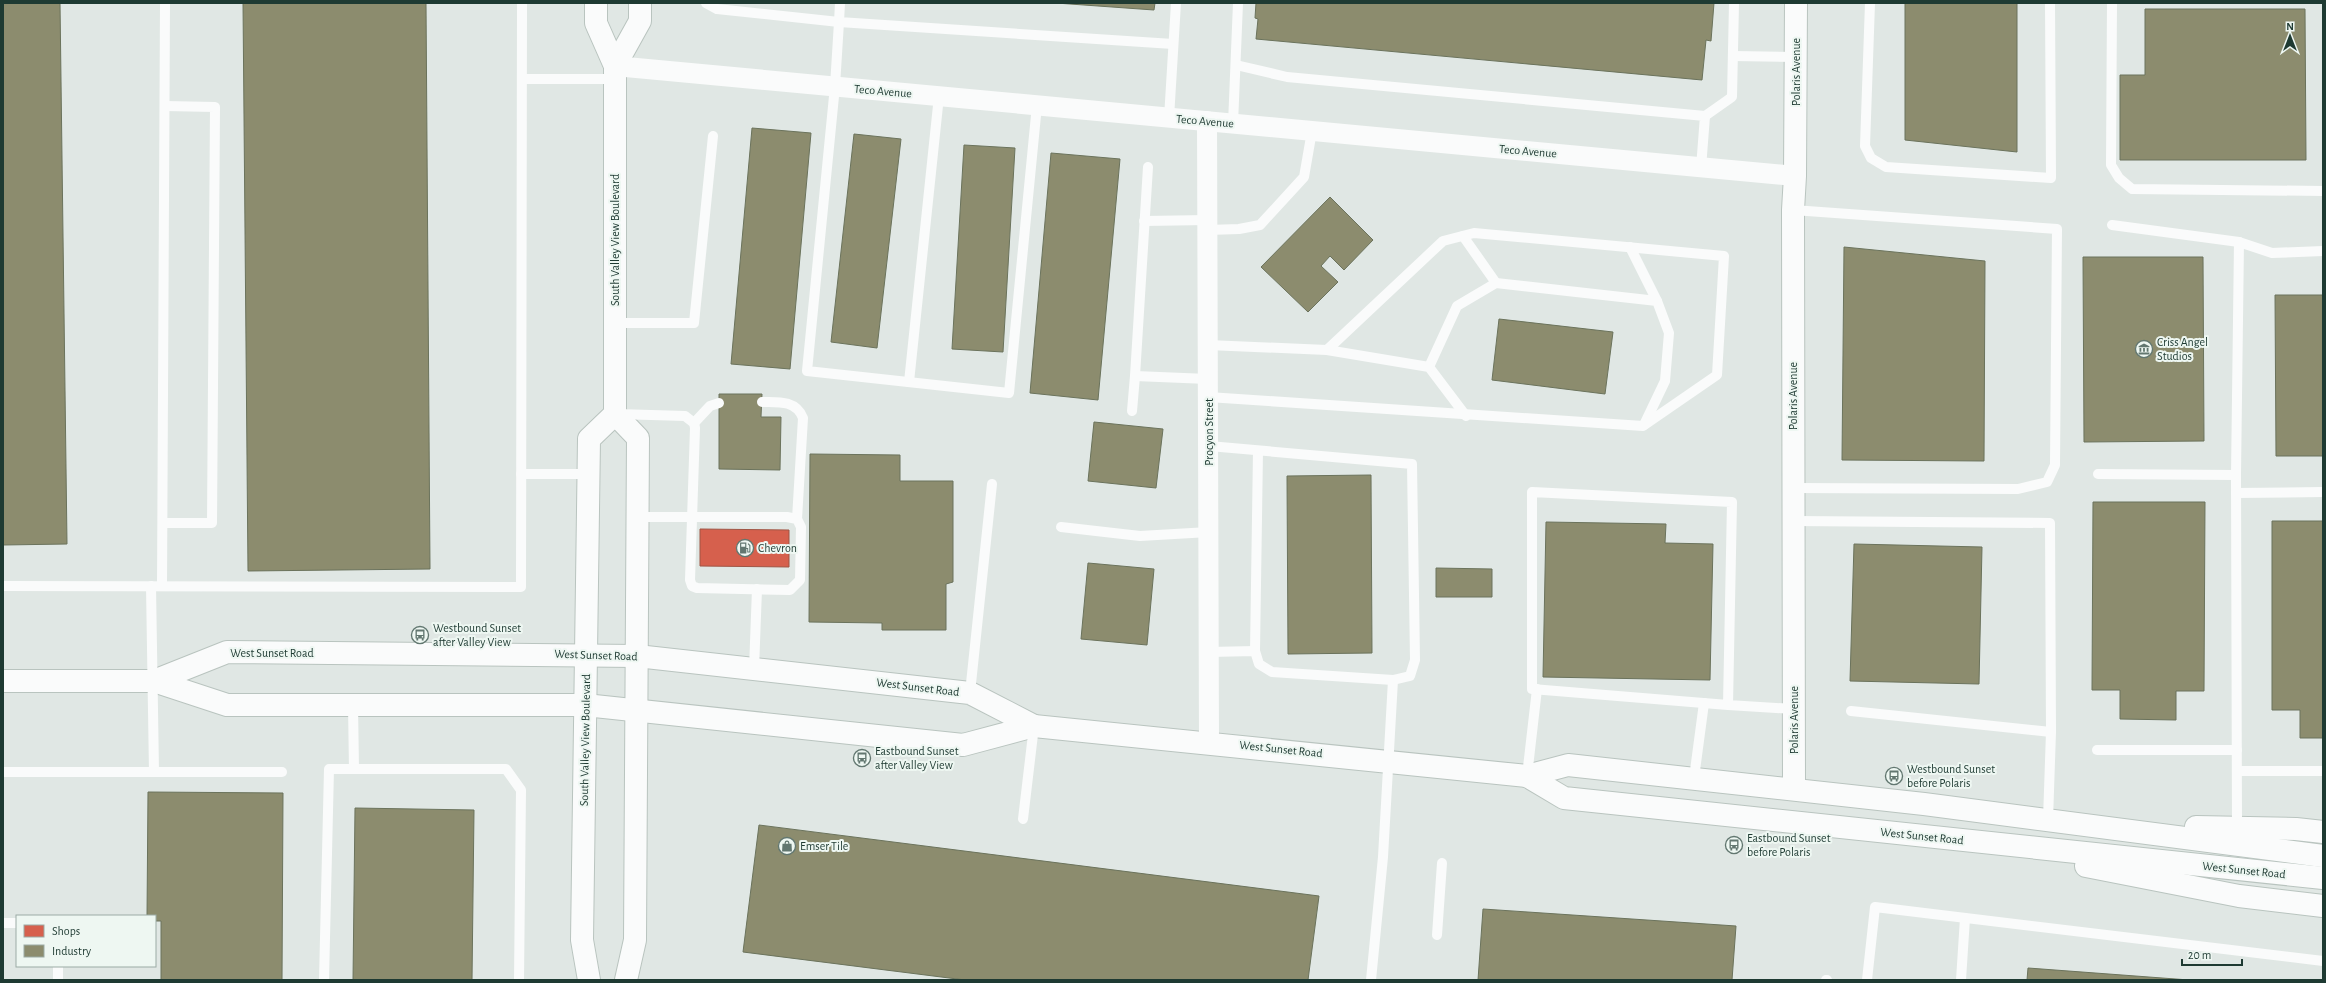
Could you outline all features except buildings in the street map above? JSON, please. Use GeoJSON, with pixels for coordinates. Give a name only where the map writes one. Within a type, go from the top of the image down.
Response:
{"type":"FeatureCollection","features":[{"type":"Feature","properties":{"kind":"main road","name":"South Valley View Boulevard"},"geometry":{"type":"LineString","coordinates":[[589,980],[582,940],[589,439],[615,414],[615,73],[596,23],[596,3]]}},
{"type":"Feature","properties":{"kind":"main road","name":"South Valley View Boulevard"},"geometry":{"type":"LineString","coordinates":[[615,73],[640,21],[640,3]]}},
{"type":"Feature","properties":{"kind":"main road","name":"Polaris Avenue"},"geometry":{"type":"LineString","coordinates":[[1794,789],[1793,210],[1795,176],[1796,3]]}},
{"type":"Feature","properties":{"kind":"main road"},"geometry":{"type":"LineString","coordinates":[[615,414],[638,438],[635,940],[626,980]]}},
{"type":"Feature","properties":{"kind":"main road","name":"West Sunset Road"},"geometry":{"type":"LineString","coordinates":[[154,681],[227,652],[586,654],[637,656],[970,693],[1034,726]]}},
{"type":"Feature","properties":{"kind":"main road","name":"West Sunset Road"},"geometry":{"type":"LineString","coordinates":[[3,681],[154,681],[226,705],[585,705],[636,709],[963,745],[1034,726],[1210,742],[1527,776],[1568,764],[1794,789],[2323,856]]}},
{"type":"Feature","properties":{"kind":"main road","name":"West Sunset Road"},"geometry":{"type":"LineString","coordinates":[[1527,776],[1564,798],[2323,878]]}},
{"type":"Feature","properties":{"kind":"main road"},"geometry":{"type":"LineString","coordinates":[[2086,825],[2237,828],[2323,832]]}},
{"type":"Feature","properties":{"kind":"main road"},"geometry":{"type":"LineString","coordinates":[[1938,838],[2239,896],[2323,906]]}},
{"type":"Feature","properties":{"kind":"street","name":"Teco Avenue"},"geometry":{"type":"LineString","coordinates":[[615,73],[835,86],[1795,176]]}},
{"type":"Feature","properties":{"kind":"street","name":"Procyon Street"},"geometry":{"type":"LineString","coordinates":[[1207,121],[1210,742]]}},
{"type":"Feature","properties":{"kind":"lane"},"geometry":{"type":"LineString","coordinates":[[162,586],[165,3]]}},
{"type":"Feature","properties":{"kind":"lane"},"geometry":{"type":"LineString","coordinates":[[3,586],[521,587],[522,3]]}},
{"type":"Feature","properties":{"kind":"lane"},"geometry":{"type":"LineString","coordinates":[[706,3],[717,9],[839,22],[1173,44]]}},
{"type":"Feature","properties":{"kind":"lane"},"geometry":{"type":"LineString","coordinates":[[840,3],[835,86],[807,370],[1008,393],[1037,105]]}},
{"type":"Feature","properties":{"kind":"lane"},"geometry":{"type":"LineString","coordinates":[[1169,118],[1176,3]]}},
{"type":"Feature","properties":{"kind":"lane"},"geometry":{"type":"LineString","coordinates":[[1233,124],[1238,3]]}},
{"type":"Feature","properties":{"kind":"lane"},"geometry":{"type":"LineString","coordinates":[[1236,64],[1287,77],[1705,116],[1732,97],[1734,3]]}},
{"type":"Feature","properties":{"kind":"lane"},"geometry":{"type":"LineString","coordinates":[[1870,3],[1865,146],[1871,158],[1886,166],[2051,178],[2050,3]]}},
{"type":"Feature","properties":{"kind":"lane"},"geometry":{"type":"LineString","coordinates":[[2112,3],[2111,165],[2119,178],[2132,189],[2323,191]]}},
{"type":"Feature","properties":{"kind":"lane"},"geometry":{"type":"LineString","coordinates":[[1733,56],[1796,57]]}},
{"type":"Feature","properties":{"kind":"lane"},"geometry":{"type":"LineString","coordinates":[[522,79],[615,73]]}},
{"type":"Feature","properties":{"kind":"lane"},"geometry":{"type":"LineString","coordinates":[[909,382],[939,96]]}},
{"type":"Feature","properties":{"kind":"lane"},"geometry":{"type":"LineString","coordinates":[[163,523],[212,523],[215,114],[215,107],[165,106]]}},
{"type":"Feature","properties":{"kind":"lane"},"geometry":{"type":"LineString","coordinates":[[1701,168],[1705,116]]}},
{"type":"Feature","properties":{"kind":"lane"},"geometry":{"type":"LineString","coordinates":[[1144,221],[1208,225],[1238,229],[1260,225],[1304,177],[1312,131]]}},
{"type":"Feature","properties":{"kind":"lane"},"geometry":{"type":"LineString","coordinates":[[615,323],[694,323],[713,136]]}},
{"type":"Feature","properties":{"kind":"lane"},"geometry":{"type":"LineString","coordinates":[[1132,411],[1148,167]]}},
{"type":"Feature","properties":{"kind":"lane"},"geometry":{"type":"LineString","coordinates":[[1793,210],[2057,229],[2055,465],[2047,482],[2018,489],[1794,488]]}},
{"type":"Feature","properties":{"kind":"lane"},"geometry":{"type":"LineString","coordinates":[[2112,225],[2239,242],[2272,253],[2323,251]]}},
{"type":"Feature","properties":{"kind":"lane"},"geometry":{"type":"LineString","coordinates":[[1135,376],[1208,388],[1422,413],[1643,426],[1717,375],[1724,256],[1474,233],[1443,241],[1327,350]]}},
{"type":"Feature","properties":{"kind":"lane"},"geometry":{"type":"LineString","coordinates":[[1463,236],[1496,283]]}},
{"type":"Feature","properties":{"kind":"lane"},"geometry":{"type":"LineString","coordinates":[[2237,828],[2236,475],[2239,242]]}},
{"type":"Feature","properties":{"kind":"lane"},"geometry":{"type":"LineString","coordinates":[[1630,248],[1658,301],[1669,333],[1665,381],[1643,426]]}},
{"type":"Feature","properties":{"kind":"lane"},"geometry":{"type":"LineString","coordinates":[[1429,366],[1457,306],[1496,283],[1658,301]]}},
{"type":"Feature","properties":{"kind":"lane"},"geometry":{"type":"LineString","coordinates":[[1208,345],[1327,350],[1429,366],[1466,416]]}},
{"type":"Feature","properties":{"kind":"lane"},"geometry":{"type":"LineString","coordinates":[[719,403],[710,406],[694,423],[690,580],[692,586],[697,588],[790,590],[800,580],[801,527],[797,519],[803,418],[800,411],[786,403],[762,402]]}},
{"type":"Feature","properties":{"kind":"lane"},"geometry":{"type":"LineString","coordinates":[[615,414],[685,416],[694,423]]}},
{"type":"Feature","properties":{"kind":"lane"},"geometry":{"type":"LineString","coordinates":[[1209,446],[1412,464],[1415,660],[1410,676],[1393,680],[1272,672],[1259,664],[1254,651],[1258,451]]}},
{"type":"Feature","properties":{"kind":"lane"},"geometry":{"type":"LineString","coordinates":[[521,474],[588,474]]}},
{"type":"Feature","properties":{"kind":"lane"},"geometry":{"type":"LineString","coordinates":[[2098,474],[2236,475]]}},
{"type":"Feature","properties":{"kind":"lane"},"geometry":{"type":"LineString","coordinates":[[970,693],[992,484]]}},
{"type":"Feature","properties":{"kind":"lane"},"geometry":{"type":"LineString","coordinates":[[1728,705],[1732,502],[1532,492],[1532,689],[1728,705],[1794,709]]}},
{"type":"Feature","properties":{"kind":"lane"},"geometry":{"type":"LineString","coordinates":[[2236,493],[2323,492]]}},
{"type":"Feature","properties":{"kind":"lane"},"geometry":{"type":"LineString","coordinates":[[638,517],[787,517],[797,519]]}},
{"type":"Feature","properties":{"kind":"lane"},"geometry":{"type":"LineString","coordinates":[[1794,521],[2050,523],[2051,732],[2048,820]]}},
{"type":"Feature","properties":{"kind":"lane"},"geometry":{"type":"LineString","coordinates":[[1061,527],[1140,536],[1209,532]]}},
{"type":"Feature","properties":{"kind":"lane"},"geometry":{"type":"LineString","coordinates":[[151,586],[154,681],[154,772]]}},
{"type":"Feature","properties":{"kind":"lane"},"geometry":{"type":"LineString","coordinates":[[754,668],[757,589]]}},
{"type":"Feature","properties":{"kind":"lane"},"geometry":{"type":"LineString","coordinates":[[1210,652],[1254,651]]}},
{"type":"Feature","properties":{"kind":"lane"},"geometry":{"type":"LineString","coordinates":[[1371,980],[1383,857],[1387,760],[1393,680]]}},
{"type":"Feature","properties":{"kind":"lane"},"geometry":{"type":"LineString","coordinates":[[1527,776],[1537,689]]}},
{"type":"Feature","properties":{"kind":"lane"},"geometry":{"type":"LineString","coordinates":[[1694,778],[1704,703]]}},
{"type":"Feature","properties":{"kind":"lane"},"geometry":{"type":"LineString","coordinates":[[353,705],[354,769]]}},
{"type":"Feature","properties":{"kind":"lane"},"geometry":{"type":"LineString","coordinates":[[1851,711],[2051,732]]}},
{"type":"Feature","properties":{"kind":"lane"},"geometry":{"type":"LineString","coordinates":[[1023,819],[1034,726]]}},
{"type":"Feature","properties":{"kind":"lane"},"geometry":{"type":"LineString","coordinates":[[2097,750],[2237,750]]}},
{"type":"Feature","properties":{"kind":"lane"},"geometry":{"type":"LineString","coordinates":[[324,980],[329,769],[506,769],[521,790],[519,980]]}},
{"type":"Feature","properties":{"kind":"lane"},"geometry":{"type":"LineString","coordinates":[[2237,771],[2323,771]]}},
{"type":"Feature","properties":{"kind":"lane"},"geometry":{"type":"LineString","coordinates":[[3,772],[282,772]]}},
{"type":"Feature","properties":{"kind":"lane"},"geometry":{"type":"LineString","coordinates":[[1437,935],[1442,863]]}},
{"type":"Feature","properties":{"kind":"lane"},"geometry":{"type":"LineString","coordinates":[[1867,980],[1875,907],[2323,961]]}},
{"type":"Feature","properties":{"kind":"lane"},"geometry":{"type":"LineString","coordinates":[[1961,980],[1965,918]]}},
{"type":"Feature","properties":{"kind":"lane"},"geometry":{"type":"LineString","coordinates":[[3,923],[16,923]]}},
{"type":"Feature","properties":{"kind":"lane"},"geometry":{"type":"LineString","coordinates":[[58,967],[58,980]]}},
{"type":"Feature","properties":{"kind":"place","name":"Criss Angel Studios"},"geometry":{"type":"Point","coordinates":[2144,349]}},
{"type":"Feature","properties":{"kind":"place","name":"Chevron"},"geometry":{"type":"Point","coordinates":[745,548]}},
{"type":"Feature","properties":{"kind":"place","name":"Westbound Sunset after Valley View"},"geometry":{"type":"Point","coordinates":[420,635]}},
{"type":"Feature","properties":{"kind":"place","name":"Eastbound Sunset after Valley View"},"geometry":{"type":"Point","coordinates":[862,758]}},
{"type":"Feature","properties":{"kind":"place","name":"Westbound Sunset before Polaris"},"geometry":{"type":"Point","coordinates":[1894,776]}},
{"type":"Feature","properties":{"kind":"place","name":"Eastbound Sunset before Polaris"},"geometry":{"type":"Point","coordinates":[1734,845]}},
{"type":"Feature","properties":{"kind":"place","name":"Emser Tile"},"geometry":{"type":"Point","coordinates":[787,846]}}]}
